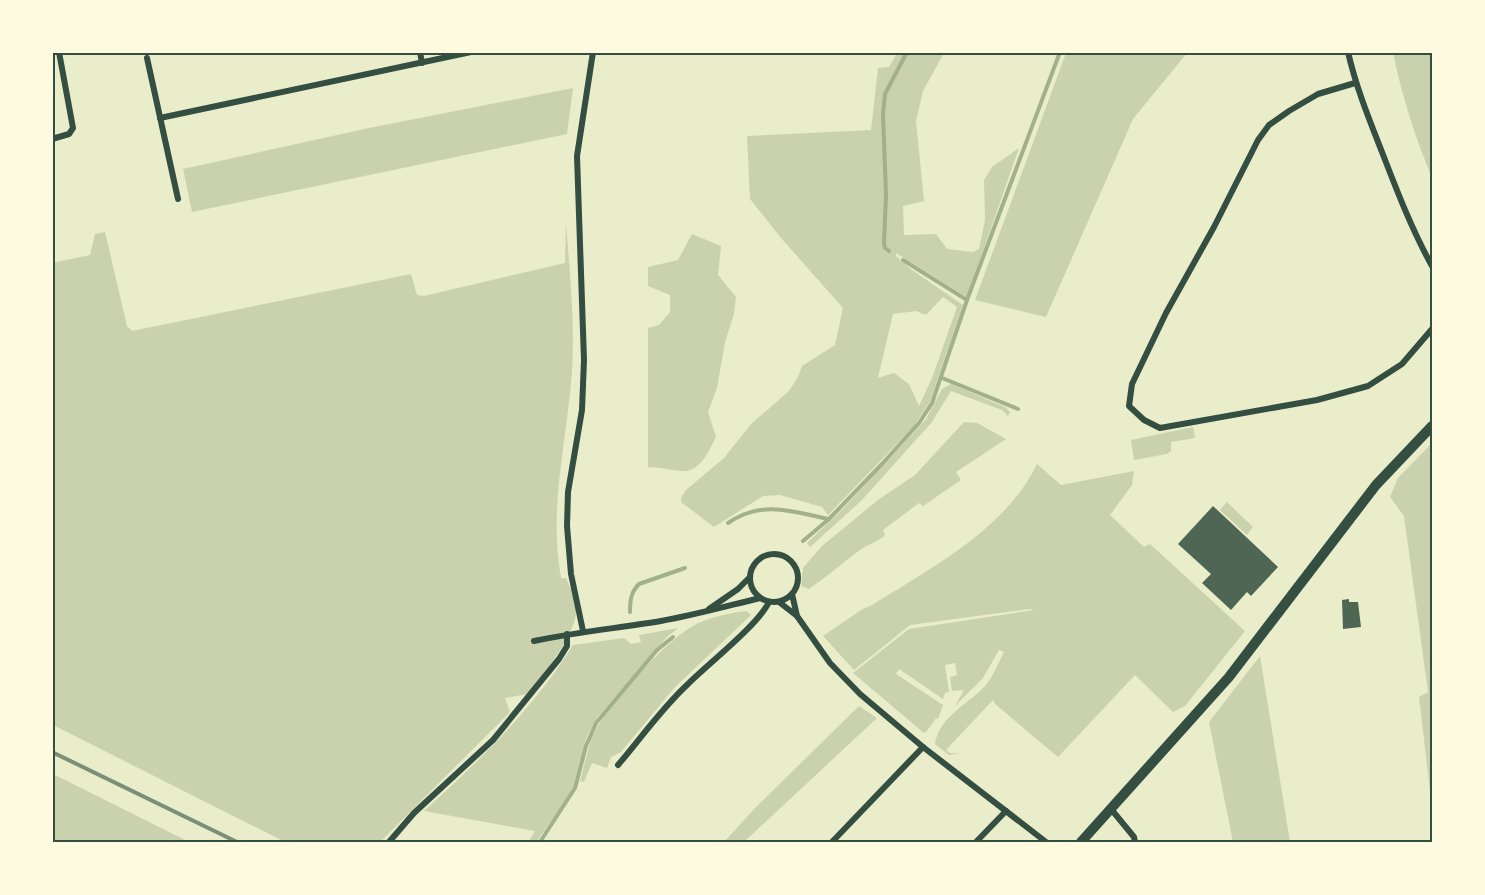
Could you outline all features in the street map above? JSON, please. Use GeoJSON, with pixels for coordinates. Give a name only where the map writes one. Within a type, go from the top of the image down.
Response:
{"type":"FeatureCollection","features":[{"type":"Feature","properties":{"kind":"street"},"geometry":{"type":"LineString","coordinates":[[52,139],[69,134],[73,128],[59,52]]}},
{"type":"Feature","properties":{"kind":"street"},"geometry":{"type":"LineString","coordinates":[[420,52],[422,63]]}},
{"type":"Feature","properties":{"kind":"street"},"geometry":{"type":"LineString","coordinates":[[160,118],[471,52]]}},
{"type":"Feature","properties":{"kind":"street"},"geometry":{"type":"LineString","coordinates":[[583,631],[570,574],[567,526],[568,492],[582,410],[584,368],[577,156],[593,52]]}},
{"type":"Feature","properties":{"kind":"street"},"geometry":{"type":"LineString","coordinates":[[1348,52],[1355,83],[1416,237],[1432,266]]}},
{"type":"Feature","properties":{"kind":"street"},"geometry":{"type":"LineString","coordinates":[[147,58],[178,199]]}},
{"type":"Feature","properties":{"kind":"street"},"geometry":{"type":"LineString","coordinates":[[1355,83],[1318,94],[1289,111],[1269,125],[1258,140],[1214,227],[1166,313],[1132,384],[1129,406],[1144,420],[1160,428],[1317,400],[1368,386],[1402,364],[1432,329]]}},
{"type":"Feature","properties":{"kind":"street"},"geometry":{"type":"LineString","coordinates":[[1081,843],[1229,677],[1376,485],[1432,426]]}},
{"type":"Feature","properties":{"kind":"street"},"geometry":{"type":"LineString","coordinates":[[709,609],[738,589],[750,577],[754,565],[759,560],[766,556],[781,556],[788,559],[797,572],[798,579],[792,594],[797,616]]}},
{"type":"Feature","properties":{"kind":"street"},"geometry":{"type":"LineString","coordinates":[[750,577],[752,589],[760,598],[769,602],[779,602],[792,594]]}},
{"type":"Feature","properties":{"kind":"street"},"geometry":{"type":"LineString","coordinates":[[534,641],[583,631],[662,620],[709,609],[724,608],[760,598]]}},
{"type":"Feature","properties":{"kind":"street"},"geometry":{"type":"LineString","coordinates":[[618,765],[686,686],[766,610],[769,602]]}},
{"type":"Feature","properties":{"kind":"street"},"geometry":{"type":"LineString","coordinates":[[779,602],[797,616],[825,657],[860,694],[923,747],[1046,843]]}},
{"type":"Feature","properties":{"kind":"street"},"geometry":{"type":"LineString","coordinates":[[389,843],[414,813],[493,740],[559,659],[567,646],[567,634]]}},
{"type":"Feature","properties":{"kind":"street"},"geometry":{"type":"LineString","coordinates":[[832,843],[923,747]]}},
{"type":"Feature","properties":{"kind":"street"},"geometry":{"type":"LineString","coordinates":[[1111,810],[1134,837],[1135,843]]}},
{"type":"Feature","properties":{"kind":"street"},"geometry":{"type":"LineString","coordinates":[[976,843],[1006,811]]}},
{"type":"Feature","properties":{"kind":"green space"},"geometry":{"type":"Polygon","coordinates":[[[897,53],[944,53],[923,91],[916,121],[924,201],[903,206],[904,235],[936,234],[947,249],[973,252],[979,249],[985,220],[984,180],[992,167],[1019,148],[967,297],[896,253],[896,256],[912,270],[963,305],[930,401],[914,426],[828,515],[822,507],[780,495],[763,496],[714,527],[681,502],[681,498],[686,490],[724,458],[751,424],[789,391],[802,366],[835,345],[843,308],[750,199],[747,136],[871,130],[878,68],[889,67],[897,53]],[[943,297],[926,315],[916,311],[893,314],[878,378],[894,373],[909,384],[919,406],[932,378],[957,307],[943,297]]]}},
{"type":"Feature","properties":{"kind":"green space"},"geometry":{"type":"Polygon","coordinates":[[[1066,53],[1187,53],[1133,119],[1046,317],[975,300],[1066,53]]]}},
{"type":"Feature","properties":{"kind":"green space"},"geometry":{"type":"Polygon","coordinates":[[[1393,53],[1432,53],[1432,178],[1400,85],[1393,53]]]}},
{"type":"Feature","properties":{"kind":"green space"},"geometry":{"type":"Polygon","coordinates":[[[573,88],[567,134],[192,212],[183,169],[369,128],[573,88]]]}},
{"type":"Feature","properties":{"kind":"green space"},"geometry":{"type":"Polygon","coordinates":[[[566,223],[573,343],[559,480],[557,528],[561,578],[566,578],[576,604],[573,626],[560,651],[528,694],[505,698],[510,712],[380,842],[285,842],[53,725],[52,263],[90,255],[95,234],[105,232],[127,326],[132,331],[411,274],[417,295],[424,296],[565,263],[566,223]]]}},
{"type":"Feature","properties":{"kind":"green space"},"geometry":{"type":"Polygon","coordinates":[[[692,234],[721,246],[718,275],[736,297],[717,388],[708,412],[716,437],[699,465],[688,471],[681,471],[648,467],[648,328],[659,325],[670,312],[670,295],[648,286],[648,267],[678,260],[692,234]]]}},
{"type":"Feature","properties":{"kind":"green space"},"geometry":{"type":"Polygon","coordinates":[[[951,384],[1005,407],[1010,412],[1008,416],[1002,410],[951,391],[932,422],[861,501],[810,547],[807,543],[839,513],[926,419],[942,389],[951,384]]]}},
{"type":"Feature","properties":{"kind":"green space"},"geometry":{"type":"Polygon","coordinates":[[[964,422],[977,423],[1006,439],[956,472],[961,480],[923,506],[919,503],[883,530],[885,535],[860,550],[809,589],[801,586],[803,568],[822,546],[878,500],[915,475],[964,422]]]}},
{"type":"Feature","properties":{"kind":"green space"},"geometry":{"type":"Polygon","coordinates":[[[1193,427],[1195,438],[1171,442],[1171,451],[1167,454],[1134,460],[1131,440],[1193,427]]]}},
{"type":"Feature","properties":{"kind":"green space"},"geometry":{"type":"Polygon","coordinates":[[[1432,443],[1432,808],[1419,697],[1428,692],[1404,516],[1390,497],[1398,478],[1432,443]]]}},
{"type":"Feature","properties":{"kind":"green space"},"geometry":{"type":"Polygon","coordinates":[[[1037,464],[1061,485],[1134,471],[1132,485],[1110,515],[1144,547],[1150,544],[1245,631],[1185,706],[1173,712],[1135,675],[1058,757],[993,700],[946,750],[950,753],[960,753],[949,755],[935,744],[942,726],[986,685],[1004,652],[999,650],[983,678],[955,706],[964,690],[952,691],[950,677],[957,675],[955,663],[945,665],[949,692],[945,693],[943,699],[899,669],[896,674],[943,705],[938,719],[936,718],[924,733],[853,673],[909,629],[1034,610],[910,625],[854,670],[823,636],[965,545],[1006,508],[1023,487],[1037,464]]]}},
{"type":"Feature","properties":{"kind":"green space"},"geometry":{"type":"Polygon","coordinates":[[[1227,502],[1253,527],[1247,535],[1220,510],[1227,502]]]}},
{"type":"Feature","properties":{"kind":"green space"},"geometry":{"type":"Polygon","coordinates":[[[746,611],[751,615],[674,688],[621,752],[611,757],[607,768],[592,763],[584,782],[580,781],[591,739],[597,727],[644,668],[688,629],[712,618],[746,611]]]}},
{"type":"Feature","properties":{"kind":"green space"},"geometry":{"type":"Polygon","coordinates":[[[678,628],[667,637],[596,719],[587,736],[573,787],[536,842],[528,842],[535,831],[424,811],[505,733],[541,691],[573,645],[624,638],[631,644],[641,642],[639,635],[678,628]]]}},
{"type":"Feature","properties":{"kind":"green space"},"geometry":{"type":"Polygon","coordinates":[[[1260,656],[1290,842],[1233,842],[1209,722],[1260,656]]]}},
{"type":"Feature","properties":{"kind":"green space"},"geometry":{"type":"Polygon","coordinates":[[[859,706],[877,718],[744,842],[724,842],[755,808],[859,706]]]}},
{"type":"Feature","properties":{"kind":"green space"},"geometry":{"type":"Polygon","coordinates":[[[53,774],[189,842],[53,842],[53,774]]]}},
{"type":"Feature","properties":{"kind":"building"},"geometry":{"type":"Polygon","coordinates":[[[1213,506],[1278,567],[1251,596],[1247,592],[1231,610],[1202,583],[1211,574],[1178,544],[1213,506]]]}},
{"type":"Feature","properties":{"kind":"building"},"geometry":{"type":"Polygon","coordinates":[[[1349,599],[1349,602],[1358,602],[1361,627],[1343,629],[1342,600],[1349,599]]]}},
{"type":"Feature","properties":{"kind":"waterway"},"geometry":{"type":"LineString","coordinates":[[889,251],[885,248],[884,243],[886,195],[883,114],[885,94],[907,52]]}},
{"type":"Feature","properties":{"kind":"waterway"},"geometry":{"type":"LineString","coordinates":[[803,541],[829,519],[882,464],[919,423],[932,403],[967,300],[1060,52]]}},
{"type":"Feature","properties":{"kind":"waterway"},"geometry":{"type":"LineString","coordinates":[[903,260],[967,300]]}},
{"type":"Feature","properties":{"kind":"waterway"},"geometry":{"type":"LineString","coordinates":[[942,378],[1018,409]]}},
{"type":"Feature","properties":{"kind":"waterway"},"geometry":{"type":"LineString","coordinates":[[728,523],[753,512],[777,509],[828,519]]}},
{"type":"Feature","properties":{"kind":"waterway"},"geometry":{"type":"LineString","coordinates":[[630,612],[632,596],[639,584],[685,568]]}},
{"type":"Feature","properties":{"kind":"waterway"},"geometry":{"type":"LineString","coordinates":[[540,842],[575,788],[586,746],[596,723],[657,650],[673,637]]}},
{"type":"Feature","properties":{"kind":"railway"},"geometry":{"type":"LineString","coordinates":[[52,752],[237,842]]}}]}
